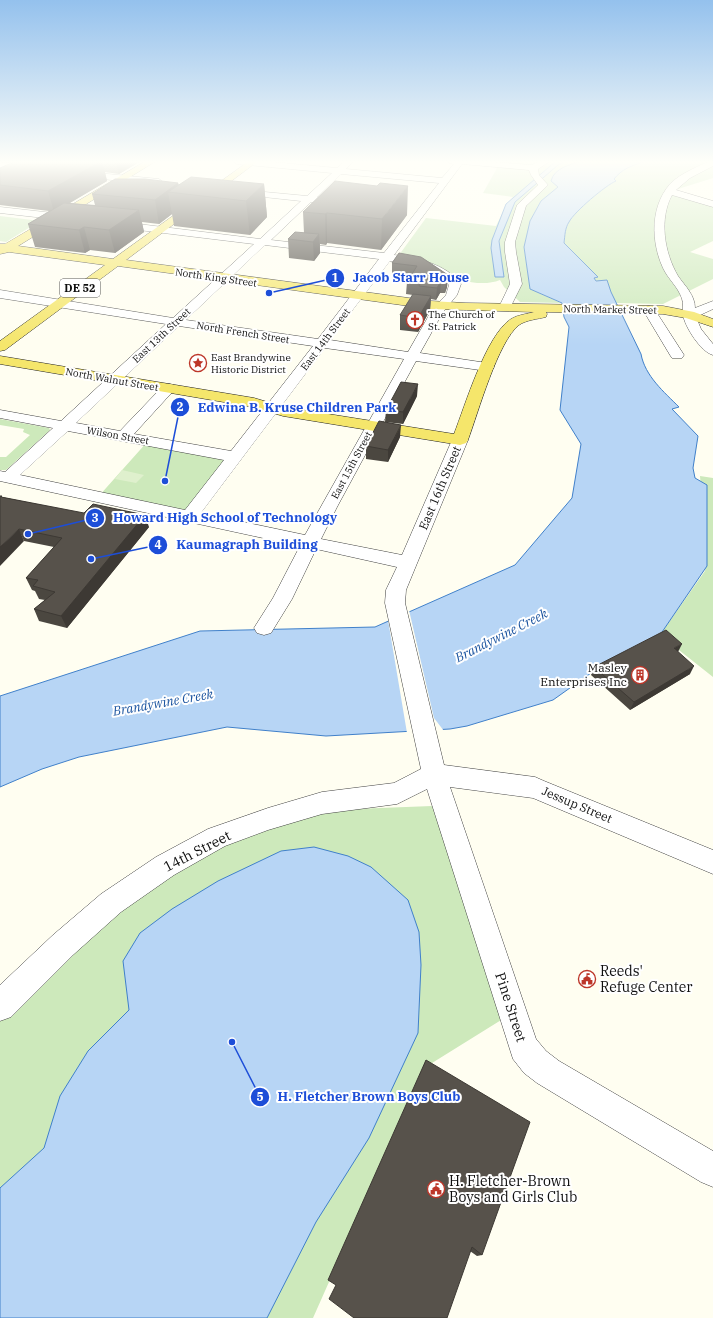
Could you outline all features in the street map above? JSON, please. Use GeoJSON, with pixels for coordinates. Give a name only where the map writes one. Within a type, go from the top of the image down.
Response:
{"type":"FeatureCollection","features":[{"type":"Feature","properties":{"kind":"main road"},"geometry":{"type":"LineString","coordinates":[[2,249],[48,223]]}},
{"type":"Feature","properties":{"kind":"main road","name":"DE 52"},"geometry":{"type":"LineString","coordinates":[[0,347],[169,223]]}},
{"type":"Feature","properties":{"kind":"main road","name":"North King Street"},"geometry":{"type":"LineString","coordinates":[[2,249],[442,306],[505,308]]}},
{"type":"Feature","properties":{"kind":"main road","name":"North Market Street"},"geometry":{"type":"LineString","coordinates":[[505,308],[552,310]]}},
{"type":"Feature","properties":{"kind":"main road"},"geometry":{"type":"LineString","coordinates":[[498,343],[505,308]]}},
{"type":"Feature","properties":{"kind":"main road","name":"North Market Street"},"geometry":{"type":"LineString","coordinates":[[631,309],[673,311],[713,323]]}},
{"type":"Feature","properties":{"kind":"main road","name":"East 16th Street"},"geometry":{"type":"LineString","coordinates":[[460,440],[487,367],[498,343],[507,329],[516,320],[552,310],[631,309]]}},
{"type":"Feature","properties":{"kind":"main road","name":"North Walnut Street"},"geometry":{"type":"LineString","coordinates":[[0,360],[169,388],[372,426],[460,440]]}},
{"type":"Feature","properties":{"kind":"street"},"geometry":{"type":"LineString","coordinates":[[105,223],[388,258],[423,264],[452,281],[456,287],[449,299],[442,306]]}},
{"type":"Feature","properties":{"kind":"street","name":"East 13th Street"},"geometry":{"type":"LineString","coordinates":[[4,477],[64,426],[283,223]]}},
{"type":"Feature","properties":{"kind":"street","name":"East 14th Street"},"geometry":{"type":"LineString","coordinates":[[190,516],[414,223]]}},
{"type":"Feature","properties":{"kind":"street"},"geometry":{"type":"LineString","coordinates":[[505,308],[516,286],[510,242],[516,223]]}},
{"type":"Feature","properties":{"kind":"street"},"geometry":{"type":"LineString","coordinates":[[661,223],[661,240],[668,268],[688,300],[689,315],[697,333],[713,351]]}},
{"type":"Feature","properties":{"kind":"street","name":"North French Street"},"geometry":{"type":"LineString","coordinates":[[0,294],[322,344],[487,367]]}},
{"type":"Feature","properties":{"kind":"street"},"geometry":{"type":"LineString","coordinates":[[689,315],[713,305]]}},
{"type":"Feature","properties":{"kind":"street","name":"East 15th Street"},"geometry":{"type":"LineString","coordinates":[[264,628],[276,610],[310,541],[372,426],[438,310],[442,306]]}},
{"type":"Feature","properties":{"kind":"street"},"geometry":{"type":"LineString","coordinates":[[649,310],[677,356]]}},
{"type":"Feature","properties":{"kind":"street"},"geometry":{"type":"LineString","coordinates":[[124,436],[169,388]]}},
{"type":"Feature","properties":{"kind":"street","name":"Wilson Street"},"geometry":{"type":"LineString","coordinates":[[0,414],[235,457]]}},
{"type":"Feature","properties":{"kind":"street","name":"East 16th Street"},"geometry":{"type":"LineString","coordinates":[[434,774],[395,604],[396,590],[460,440]]}},
{"type":"Feature","properties":{"kind":"street"},"geometry":{"type":"LineString","coordinates":[[4,477],[408,563]]}},
{"type":"Feature","properties":{"kind":"street","name":"Jessup Street"},"geometry":{"type":"LineString","coordinates":[[434,774],[535,788],[713,862]]}},
{"type":"Feature","properties":{"kind":"street","name":"14th Street"},"geometry":{"type":"LineString","coordinates":[[0,1006],[63,945],[111,903],[165,866],[217,838],[268,819],[322,803],[397,793],[434,774]]}},
{"type":"Feature","properties":{"kind":"street","name":"Pine Street"},"geometry":{"type":"LineString","coordinates":[[434,774],[524,1048],[535,1062],[548,1072],[713,1170]]}},
{"type":"Feature","properties":{"kind":"green space"},"geometry":{"type":"Polygon","coordinates":[[[0,223],[38,223],[6,242],[0,241],[0,223]]]}},
{"type":"Feature","properties":{"kind":"green space"},"geometry":{"type":"Polygon","coordinates":[[[423,223],[465,223],[496,226],[498,223],[530,223],[530,289],[561,303],[520,302],[504,287],[500,280],[488,283],[475,283],[462,280],[435,271],[399,255],[423,223]]]}},
{"type":"Feature","properties":{"kind":"green space"},"geometry":{"type":"Polygon","coordinates":[[[569,223],[713,223],[713,241],[690,252],[713,259],[713,279],[663,304],[616,303],[608,291],[594,278],[598,277],[564,243],[565,232],[569,223]]]}},
{"type":"Feature","properties":{"kind":"green space"},"geometry":{"type":"Polygon","coordinates":[[[0,419],[49,428],[50,430],[6,470],[0,470],[0,457],[6,457],[30,435],[23,432],[24,429],[0,425],[0,419]]]}},
{"type":"Feature","properties":{"kind":"green space"},"geometry":{"type":"Polygon","coordinates":[[[148,441],[235,457],[190,516],[98,497],[148,441]]]}},
{"type":"Feature","properties":{"kind":"green space"},"geometry":{"type":"Polygon","coordinates":[[[122,470],[144,475],[136,483],[115,479],[122,470]]]}},
{"type":"Feature","properties":{"kind":"green space"},"geometry":{"type":"Polygon","coordinates":[[[700,476],[713,478],[713,677],[660,635],[705,571],[707,558],[700,476]]]}},
{"type":"Feature","properties":{"kind":"green space"},"geometry":{"type":"Polygon","coordinates":[[[432,806],[506,1017],[424,1068],[313,1318],[0,1318],[0,1009],[132,889],[217,844],[328,810],[432,806]]]}},
{"type":"Feature","properties":{"kind":"water"},"geometry":{"type":"Polygon","coordinates":[[[499,223],[507,223],[499,241],[504,277],[495,277],[491,248],[492,240],[499,223]]]}},
{"type":"Feature","properties":{"kind":"water","name":"Brandywine Creek"},"geometry":{"type":"Polygon","coordinates":[[[530,223],[569,223],[565,232],[564,243],[598,277],[594,278],[596,281],[607,280],[611,292],[641,354],[643,362],[651,376],[661,389],[679,407],[672,409],[698,436],[693,468],[695,478],[707,485],[707,566],[660,635],[591,673],[553,700],[467,726],[450,729],[326,736],[227,727],[79,757],[42,769],[0,787],[0,696],[200,631],[375,627],[515,565],[572,498],[581,444],[560,410],[569,327],[564,317],[562,303],[530,289],[524,247],[530,223]]]}},
{"type":"Feature","properties":{"kind":"water"},"geometry":{"type":"Polygon","coordinates":[[[314,847],[348,856],[371,867],[408,900],[419,932],[421,965],[418,1033],[369,1138],[316,1222],[267,1318],[0,1318],[0,1188],[44,1148],[60,1096],[88,1051],[129,1010],[123,961],[140,933],[172,909],[218,881],[281,851],[314,847]]]}},
{"type":"Feature","properties":{"kind":"pier"},"geometry":{"type":"Polygon","coordinates":[[[409,610],[434,718],[444,731],[407,733],[388,620],[409,610]]]}},
{"type":"Feature","properties":{"kind":"building"},"geometry":{"type":"Polygon","coordinates":[[[31,223],[120,223],[109,230],[84,227],[79,230],[28,224],[31,223]]]}},
{"type":"Feature","properties":{"kind":"building"},"geometry":{"type":"Polygon","coordinates":[[[295,232],[319,234],[313,242],[288,239],[295,232]]]}},
{"type":"Feature","properties":{"kind":"building"},"geometry":{"type":"Polygon","coordinates":[[[399,253],[421,257],[448,275],[446,282],[441,281],[437,288],[419,286],[420,284],[407,282],[417,266],[392,263],[399,253]]]}},
{"type":"Feature","properties":{"kind":"building"},"geometry":{"type":"Polygon","coordinates":[[[413,294],[431,296],[418,318],[400,315],[413,294]]]}},
{"type":"Feature","properties":{"kind":"building"},"geometry":{"type":"Polygon","coordinates":[[[401,382],[418,384],[403,412],[386,410],[401,382]]]}},
{"type":"Feature","properties":{"kind":"building"},"geometry":{"type":"Polygon","coordinates":[[[379,421],[401,425],[388,450],[366,446],[379,421]]]}},
{"type":"Feature","properties":{"kind":"building"},"geometry":{"type":"Polygon","coordinates":[[[0,496],[84,513],[93,504],[145,515],[61,616],[34,609],[55,592],[33,586],[38,580],[26,578],[62,538],[19,529],[0,547],[0,496]]]}},
{"type":"Feature","properties":{"kind":"building","name":"Masley Enterprises Inc"},"geometry":{"type":"Polygon","coordinates":[[[666,630],[682,644],[674,648],[694,666],[634,702],[594,667],[666,630]]]}},
{"type":"Feature","properties":{"kind":"building","name":"H. Fletcher-Brown Boys and Girls Club"},"geometry":{"type":"Polygon","coordinates":[[[426,1060],[530,1122],[482,1255],[472,1247],[447,1318],[354,1318],[329,1299],[336,1285],[328,1280],[426,1060]]]}},
{"type":"Feature","properties":{"kind":"place","name":"Jacob Starr House"},"geometry":{"type":"Point","coordinates":[269,293]}},
{"type":"Feature","properties":{"kind":"place","name":"The Church of St. Patrick"},"geometry":{"type":"Point","coordinates":[415,320]}},
{"type":"Feature","properties":{"kind":"place","name":"East Brandywine Historic District"},"geometry":{"type":"Point","coordinates":[198,363]}},
{"type":"Feature","properties":{"kind":"place","name":"Edwina B. Kruse Children Park"},"geometry":{"type":"Point","coordinates":[165,481]}},
{"type":"Feature","properties":{"kind":"place","name":"Howard High School of Technology"},"geometry":{"type":"Point","coordinates":[28,534]}},
{"type":"Feature","properties":{"kind":"place","name":"Kaumagraph Building"},"geometry":{"type":"Point","coordinates":[91,559]}},
{"type":"Feature","properties":{"kind":"place","name":"Masley Enterprises Inc"},"geometry":{"type":"Point","coordinates":[640,675]}},
{"type":"Feature","properties":{"kind":"place","name":"Reeds' Refuge Center"},"geometry":{"type":"Point","coordinates":[587,979]}},
{"type":"Feature","properties":{"kind":"place","name":"H. Fletcher Brown Boys Club"},"geometry":{"type":"Point","coordinates":[232,1042]}},
{"type":"Feature","properties":{"kind":"place","name":"H. Fletcher-Brown Boys and Girls Club"},"geometry":{"type":"Point","coordinates":[436,1189]}}]}
